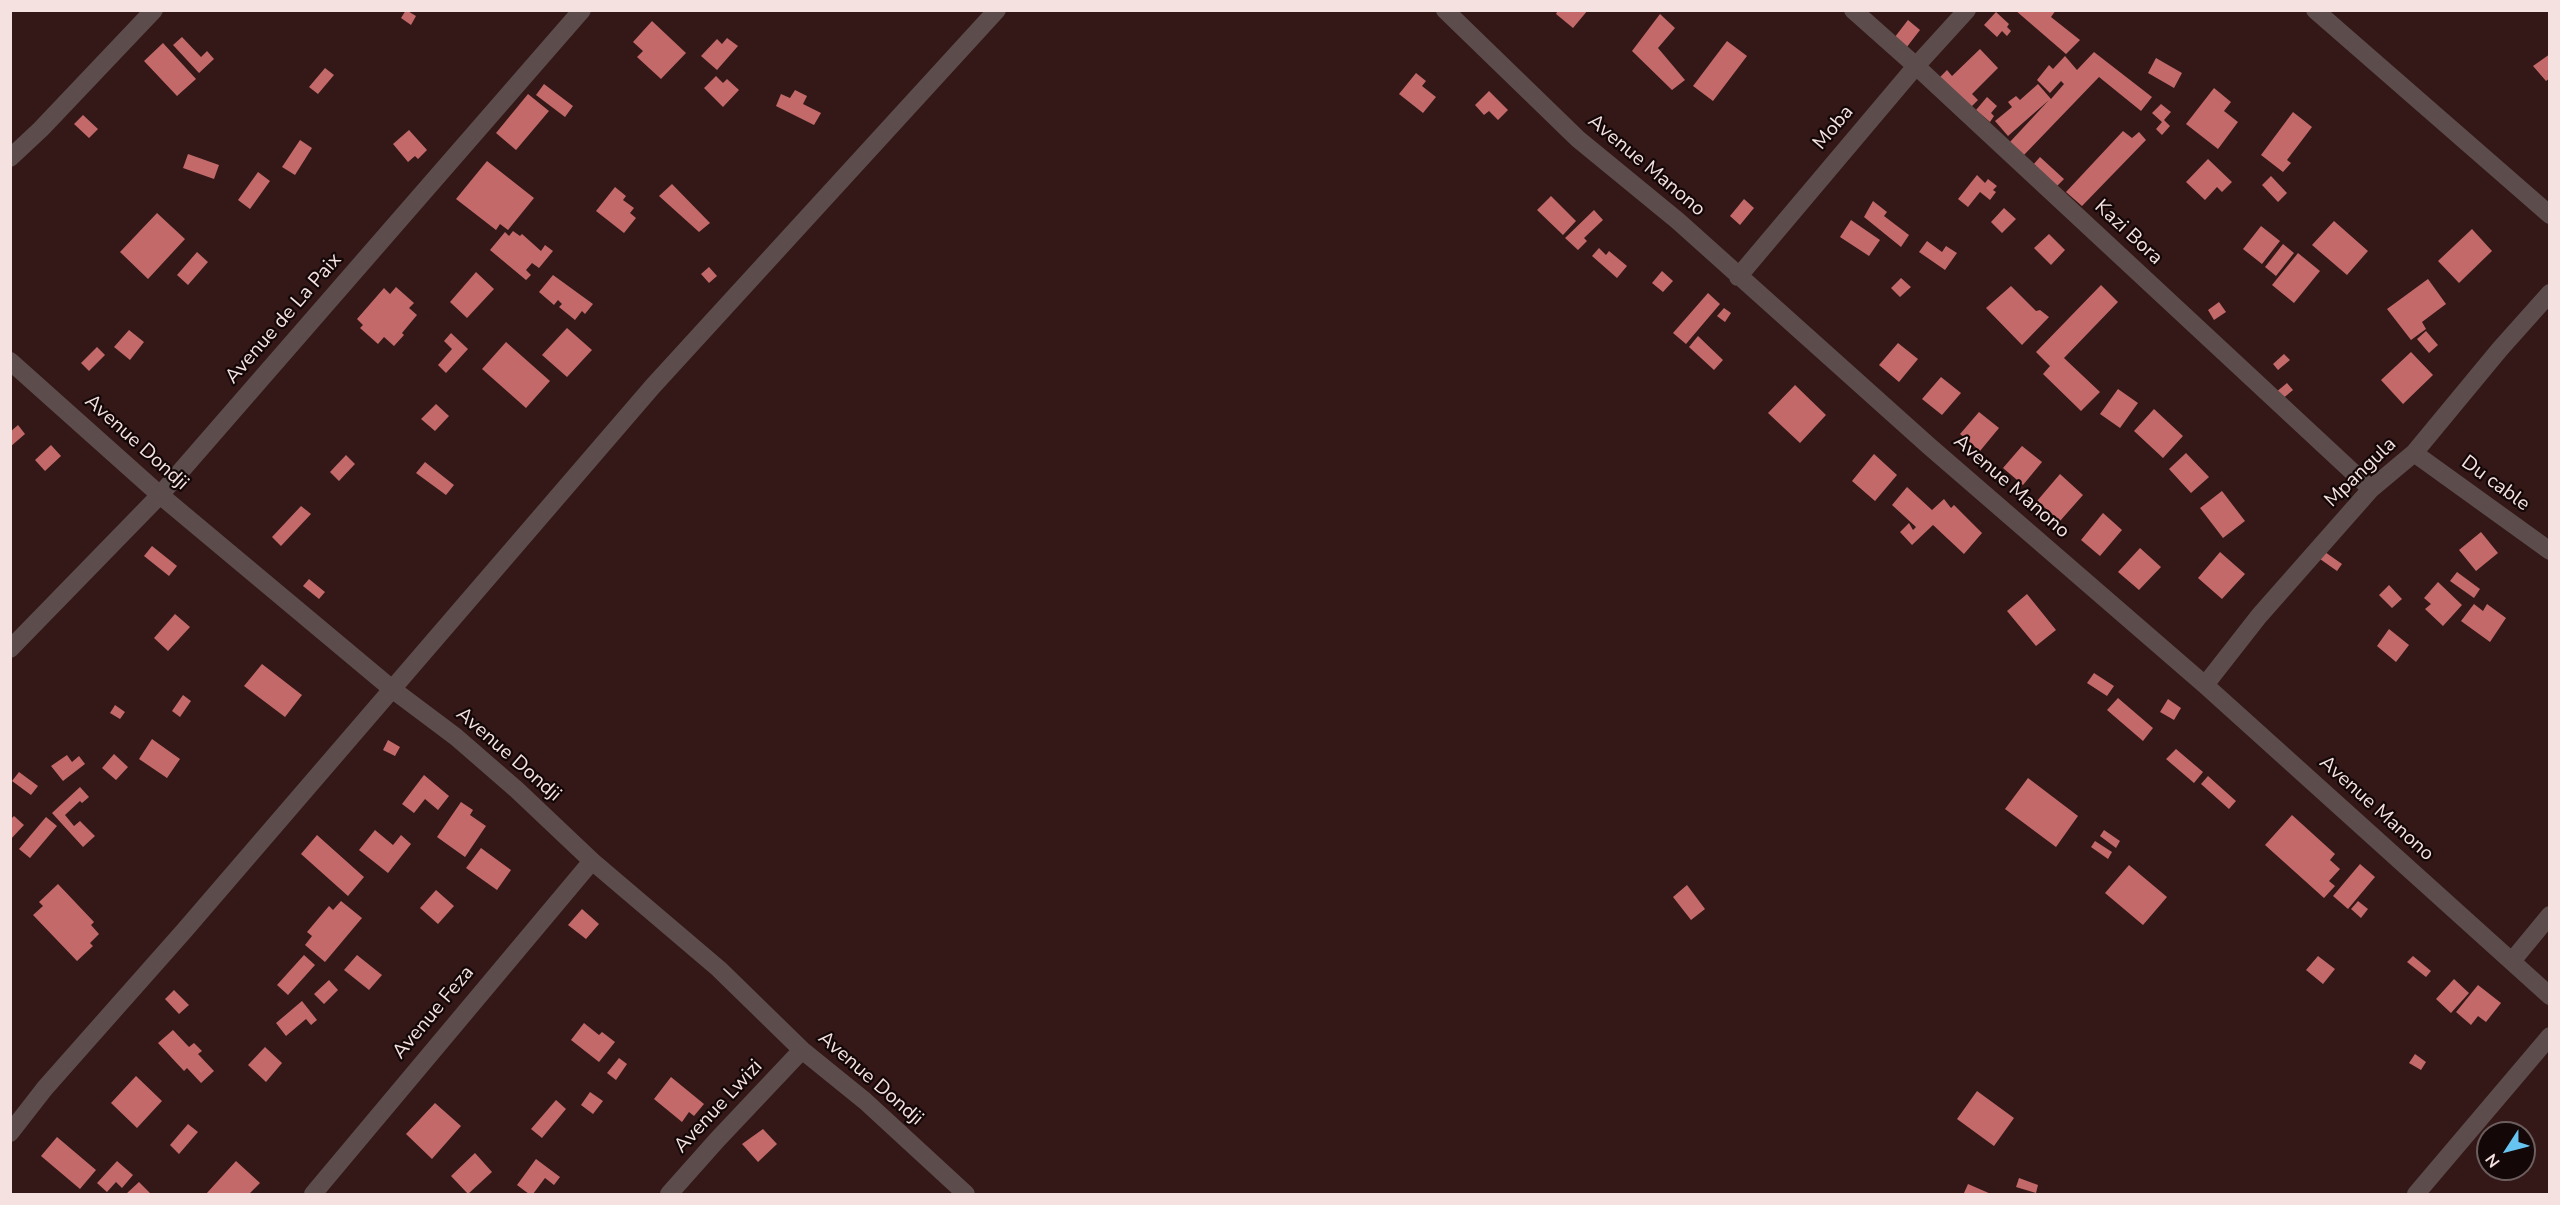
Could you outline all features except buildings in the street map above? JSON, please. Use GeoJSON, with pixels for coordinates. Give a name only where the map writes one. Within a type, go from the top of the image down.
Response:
{"type":"FeatureCollection","features":[{"type":"Feature","properties":{"kind":"street"},"geometry":{"type":"LineString","coordinates":[[10,158],[48,122],[154,10]]}},
{"type":"Feature","properties":{"kind":"street","name":"Avenue de La Paix"},"geometry":{"type":"LineString","coordinates":[[10,649],[160,495],[582,10]]}},
{"type":"Feature","properties":{"kind":"street"},"geometry":{"type":"LineString","coordinates":[[10,1133],[45,1088],[184,931],[652,386],[997,10]]}},
{"type":"Feature","properties":{"kind":"street","name":"Avenue Manono"},"geometry":{"type":"LineString","coordinates":[[1445,10],[1578,139],[1678,221],[1738,277],[2205,685],[2550,996]]}},
{"type":"Feature","properties":{"kind":"street","name":"Kazi Bora"},"geometry":{"type":"LineString","coordinates":[[1853,10],[2371,489]]}},
{"type":"Feature","properties":{"kind":"street","name":"Moba"},"geometry":{"type":"LineString","coordinates":[[1738,277],[1916,66],[1967,10]]}},
{"type":"Feature","properties":{"kind":"street"},"geometry":{"type":"LineString","coordinates":[[2315,10],[2550,215]]}},
{"type":"Feature","properties":{"kind":"street","name":"Mpangula"},"geometry":{"type":"LineString","coordinates":[[2205,685],[2259,616],[2371,489],[2414,453],[2499,349],[2550,293]]}},
{"type":"Feature","properties":{"kind":"street","name":"Avenue Dondji"},"geometry":{"type":"LineString","coordinates":[[10,361],[160,495],[392,689],[456,737],[517,790],[592,861],[719,969],[802,1050],[865,1101],[966,1194]]}},
{"type":"Feature","properties":{"kind":"street","name":"Du cable"},"geometry":{"type":"LineString","coordinates":[[2414,453],[2550,551]]}},
{"type":"Feature","properties":{"kind":"street","name":"Avenue Feza"},"geometry":{"type":"LineString","coordinates":[[313,1194],[592,861]]}},
{"type":"Feature","properties":{"kind":"street"},"geometry":{"type":"LineString","coordinates":[[2512,961],[2550,915]]}},
{"type":"Feature","properties":{"kind":"street"},"geometry":{"type":"LineString","coordinates":[[2416,1194],[2550,1036]]}},
{"type":"Feature","properties":{"kind":"street","name":"Avenue Lwizi"},"geometry":{"type":"LineString","coordinates":[[669,1194],[802,1050]]}}]}
